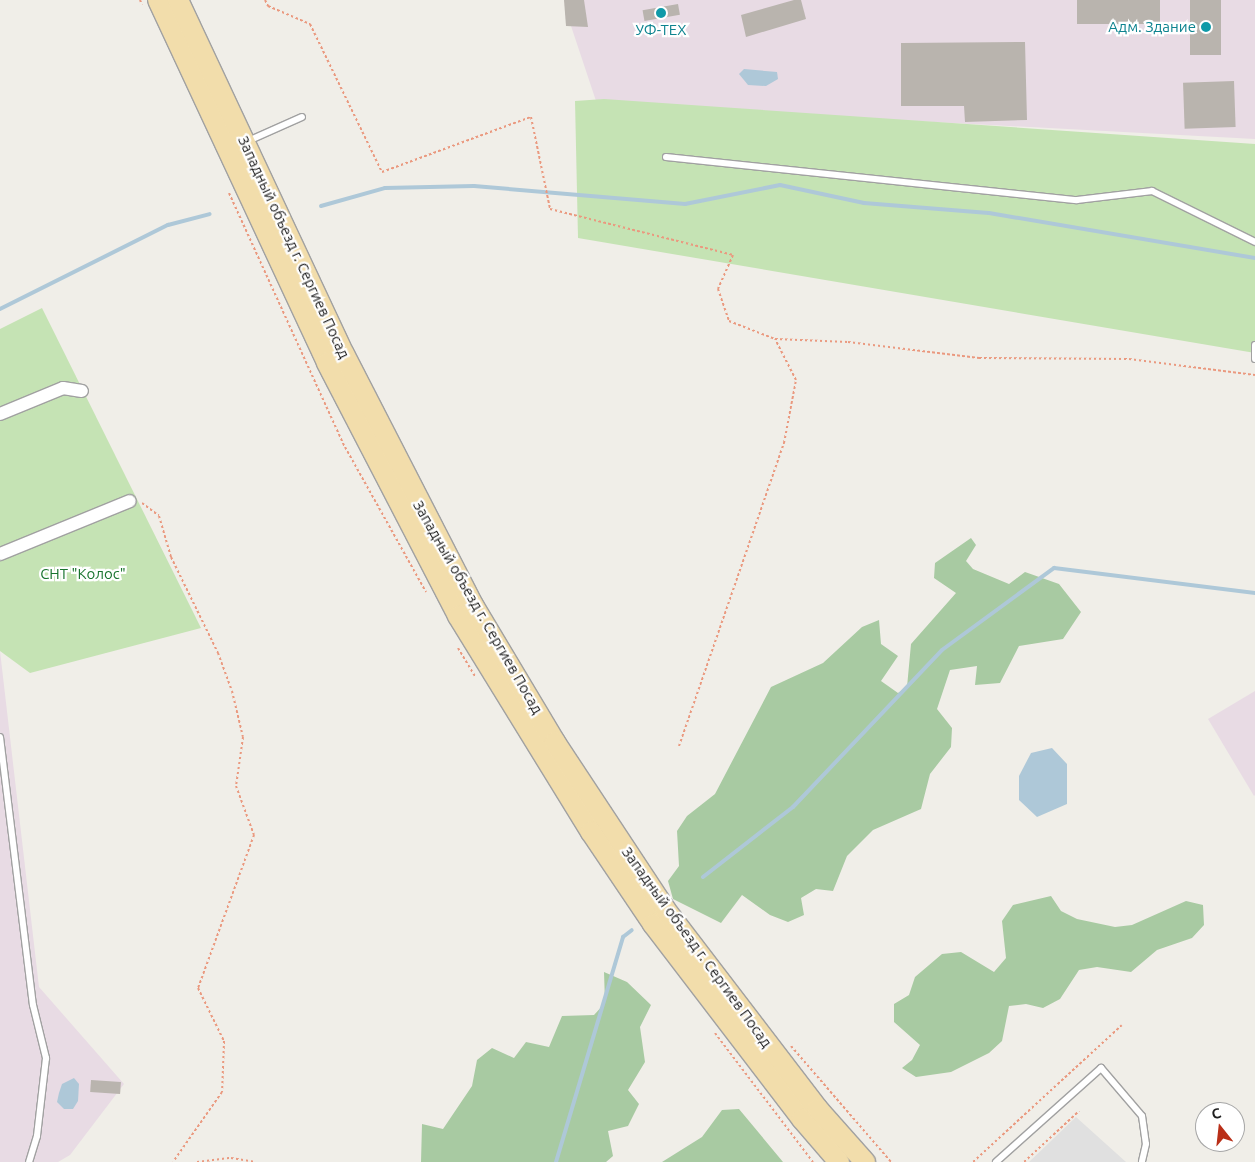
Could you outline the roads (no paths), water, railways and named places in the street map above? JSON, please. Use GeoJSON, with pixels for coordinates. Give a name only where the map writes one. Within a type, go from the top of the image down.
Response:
{"type":"FeatureCollection","features":[{"type":"Feature","properties":{"kind":"main road","name":"Западный объезд г. Сергиев Посад"},"geometry":{"type":"LineString","coordinates":[[158,0],[327,363],[458,616],[590,832],[653,924],[802,1119],[840,1162]]}},
{"type":"Feature","properties":{"kind":"main road","name":"Западный объезд г. Сергиев Посад"},"geometry":{"type":"LineString","coordinates":[[178,0],[417,501],[473,605],[555,742],[665,909],[818,1109],[865,1162]]}},
{"type":"Feature","properties":{"kind":"street"},"geometry":{"type":"LineString","coordinates":[[0,414],[62,388],[82,391]]}},
{"type":"Feature","properties":{"kind":"street"},"geometry":{"type":"LineString","coordinates":[[0,554],[130,501]]}},
{"type":"Feature","properties":{"kind":"lane"},"geometry":{"type":"LineString","coordinates":[[245,143],[302,117]]}},
{"type":"Feature","properties":{"kind":"lane"},"geometry":{"type":"LineString","coordinates":[[666,156],[1077,200],[1152,191],[1255,242]]}},
{"type":"Feature","properties":{"kind":"lane"},"geometry":{"type":"LineString","coordinates":[[1255,345],[1255,359]]}},
{"type":"Feature","properties":{"kind":"lane"},"geometry":{"type":"LineString","coordinates":[[0,737],[32,1005],[46,1058],[37,1136],[29,1162]]}},
{"type":"Feature","properties":{"kind":"lane"},"geometry":{"type":"LineString","coordinates":[[996,1162],[1101,1068],[1142,1116],[1146,1144],[1142,1162]]}},
{"type":"Feature","properties":{"kind":"water"},"geometry":{"type":"Polygon","coordinates":[[[744,69],[777,72],[778,79],[766,86],[748,85],[739,74],[744,69]]]}},
{"type":"Feature","properties":{"kind":"water"},"geometry":{"type":"Polygon","coordinates":[[[1052,748],[1067,764],[1067,804],[1037,817],[1019,800],[1019,776],[1031,753],[1052,748]]]}},
{"type":"Feature","properties":{"kind":"water"},"geometry":{"type":"Polygon","coordinates":[[[74,1078],[79,1084],[78,1101],[73,1109],[64,1109],[57,1102],[59,1093],[62,1084],[74,1078]]]}},
{"type":"Feature","properties":{"kind":"waterway"},"geometry":{"type":"LineString","coordinates":[[321,206],[385,188],[474,186],[685,204],[780,185],[864,203],[989,213],[1255,258]]}},
{"type":"Feature","properties":{"kind":"waterway"},"geometry":{"type":"LineString","coordinates":[[0,309],[168,225],[210,214]]}},
{"type":"Feature","properties":{"kind":"waterway"},"geometry":{"type":"LineString","coordinates":[[703,877],[793,807],[942,650],[1054,568],[1255,593]]}},
{"type":"Feature","properties":{"kind":"waterway"},"geometry":{"type":"LineString","coordinates":[[556,1162],[623,937],[632,930]]}},
{"type":"Feature","properties":{"kind":"place","name":"УФ-ТЕХ"},"geometry":{"type":"Point","coordinates":[661,13]}},
{"type":"Feature","properties":{"kind":"place","name":"Адм. Здание"},"geometry":{"type":"Point","coordinates":[1206,27]}},
{"type":"Feature","properties":{"kind":"park label","name":"СНТ \"Колос\""},"geometry":{"type":"Point","coordinates":[83,574]}}]}
